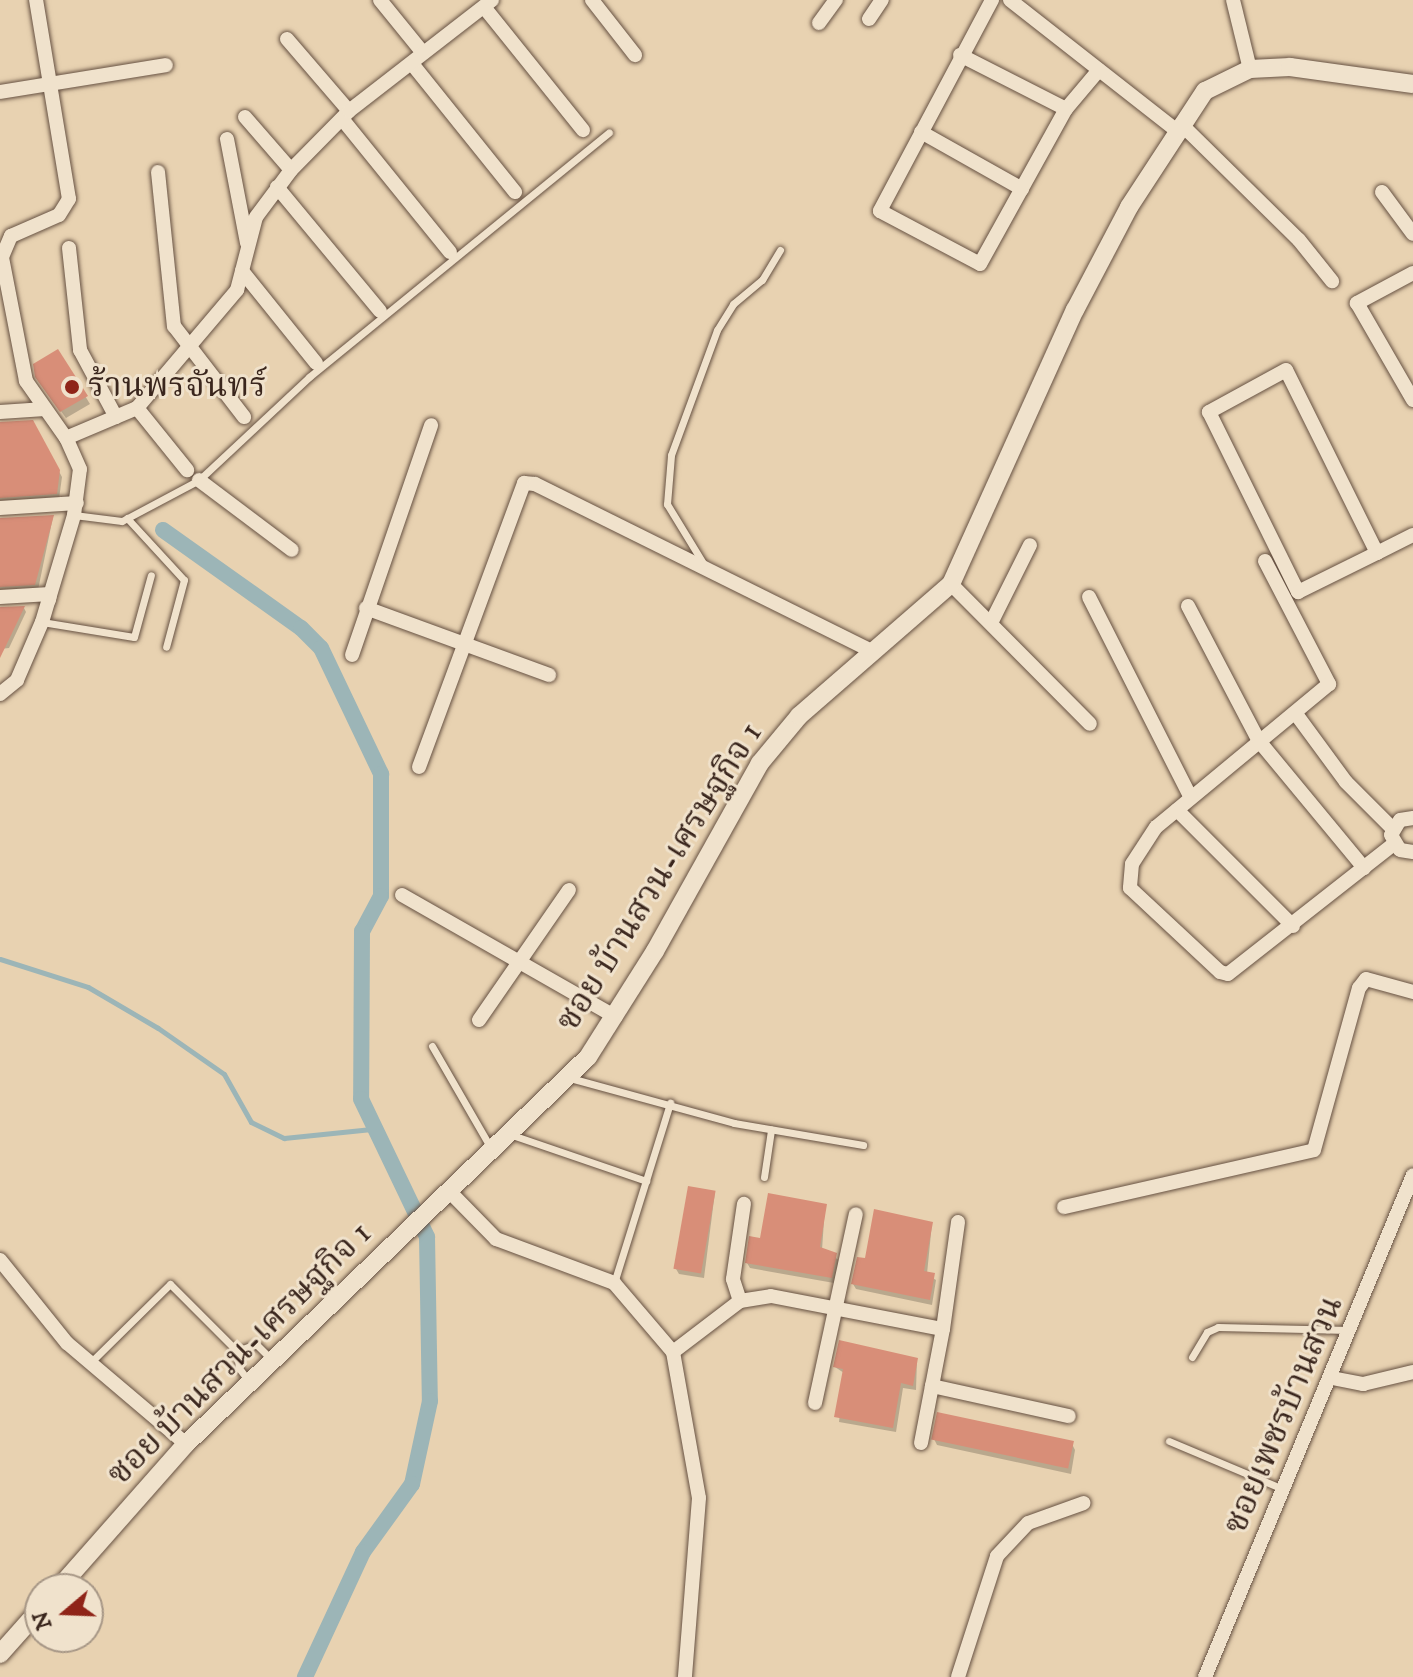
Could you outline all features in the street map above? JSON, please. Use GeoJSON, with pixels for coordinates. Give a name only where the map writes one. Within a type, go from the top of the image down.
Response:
{"type":"FeatureCollection","features":[{"type":"Feature","properties":{"kind":"street"},"geometry":{"type":"LineString","coordinates":[[0,694],[17,680],[42,622],[75,509],[80,469],[66,438],[26,381],[2,257],[11,236],[67,208],[36,0]]}},
{"type":"Feature","properties":{"kind":"street"},"geometry":{"type":"LineString","coordinates":[[380,0],[418,59],[515,192]]}},
{"type":"Feature","properties":{"kind":"street"},"geometry":{"type":"LineString","coordinates":[[592,0],[635,55]]}},
{"type":"Feature","properties":{"kind":"street"},"geometry":{"type":"LineString","coordinates":[[819,23],[836,0]]}},
{"type":"Feature","properties":{"kind":"street"},"geometry":{"type":"LineString","coordinates":[[869,19],[882,0]]}},
{"type":"Feature","properties":{"kind":"street"},"geometry":{"type":"LineString","coordinates":[[992,0],[960,55],[880,211],[980,264],[1066,109],[1099,70]]}},
{"type":"Feature","properties":{"kind":"street"},"geometry":{"type":"LineString","coordinates":[[1010,0],[1179,128],[1299,240],[1332,281]]}},
{"type":"Feature","properties":{"kind":"street"},"geometry":{"type":"LineString","coordinates":[[1233,0],[1250,69]]}},
{"type":"Feature","properties":{"kind":"street"},"geometry":{"type":"LineString","coordinates":[[66,438],[137,408],[224,310],[242,271],[256,217],[291,170],[346,115],[488,4],[583,130]]}},
{"type":"Feature","properties":{"kind":"street"},"geometry":{"type":"LineString","coordinates":[[287,39],[450,252]]}},
{"type":"Feature","properties":{"kind":"street"},"geometry":{"type":"LineString","coordinates":[[960,55],[1066,109]]}},
{"type":"Feature","properties":{"kind":"street"},"geometry":{"type":"LineString","coordinates":[[0,92],[166,65]]}},
{"type":"Feature","properties":{"kind":"street","name":"ซอย บ้านสวน-เศรษฐกิจ 1"},"geometry":{"type":"LineString","coordinates":[[72,1573],[186,1444],[512,1135],[568,1077],[616,1017],[760,763],[799,716],[951,584],[1075,310],[1129,207],[1205,91],[1250,69],[1290,67],[1413,84]]}},
{"type":"Feature","properties":{"kind":"street"},"geometry":{"type":"LineString","coordinates":[[245,117],[291,170]]}},
{"type":"Feature","properties":{"kind":"street"},"geometry":{"type":"LineString","coordinates":[[921,132],[1022,189]]}},
{"type":"Feature","properties":{"kind":"street"},"geometry":{"type":"LineString","coordinates":[[227,139],[248,247]]}},
{"type":"Feature","properties":{"kind":"street"},"geometry":{"type":"LineString","coordinates":[[158,172],[174,326],[244,417]]}},
{"type":"Feature","properties":{"kind":"street"},"geometry":{"type":"LineString","coordinates":[[277,187],[380,311]]}},
{"type":"Feature","properties":{"kind":"street"},"geometry":{"type":"LineString","coordinates":[[1382,192],[1413,234]]}},
{"type":"Feature","properties":{"kind":"street"},"geometry":{"type":"LineString","coordinates":[[69,248],[80,350],[116,417]]}},
{"type":"Feature","properties":{"kind":"street"},"geometry":{"type":"LineString","coordinates":[[242,271],[316,363]]}},
{"type":"Feature","properties":{"kind":"street"},"geometry":{"type":"LineString","coordinates":[[1413,273],[1357,303],[1409,383],[1413,400]]}},
{"type":"Feature","properties":{"kind":"street"},"geometry":{"type":"LineString","coordinates":[[1377,553],[1286,370],[1209,412],[1298,592],[1377,553],[1413,535]]}},
{"type":"Feature","properties":{"kind":"street"},"geometry":{"type":"LineString","coordinates":[[137,408],[193,475],[292,550]]}},
{"type":"Feature","properties":{"kind":"street"},"geometry":{"type":"LineString","coordinates":[[0,412],[45,409]]}},
{"type":"Feature","properties":{"kind":"street"},"geometry":{"type":"LineString","coordinates":[[352,655],[431,425]]}},
{"type":"Feature","properties":{"kind":"street"},"geometry":{"type":"LineString","coordinates":[[419,767],[524,483],[535,484],[871,651]]}},
{"type":"Feature","properties":{"kind":"street"},"geometry":{"type":"LineString","coordinates":[[0,508],[75,509]]}},
{"type":"Feature","properties":{"kind":"street"},"geometry":{"type":"LineString","coordinates":[[991,623],[1030,545]]}},
{"type":"Feature","properties":{"kind":"street"},"geometry":{"type":"LineString","coordinates":[[1265,561],[1329,684],[1156,827],[1132,864],[1130,888],[1220,972],[1239,970],[1394,844]]}},
{"type":"Feature","properties":{"kind":"street"},"geometry":{"type":"LineString","coordinates":[[951,584],[1090,724]]}},
{"type":"Feature","properties":{"kind":"street"},"geometry":{"type":"LineString","coordinates":[[0,597],[50,594]]}},
{"type":"Feature","properties":{"kind":"street"},"geometry":{"type":"LineString","coordinates":[[1089,597],[1191,798]]}},
{"type":"Feature","properties":{"kind":"street"},"geometry":{"type":"LineString","coordinates":[[1188,606],[1259,741],[1364,868]]}},
{"type":"Feature","properties":{"kind":"street"},"geometry":{"type":"LineString","coordinates":[[366,608],[549,675]]}},
{"type":"Feature","properties":{"kind":"street"},"geometry":{"type":"LineString","coordinates":[[1296,714],[1346,782],[1392,828],[1394,844]]}},
{"type":"Feature","properties":{"kind":"street"},"geometry":{"type":"LineString","coordinates":[[1177,810],[1293,926]]}},
{"type":"Feature","properties":{"kind":"street"},"geometry":{"type":"LineString","coordinates":[[1392,828],[1400,820],[1413,818]]}},
{"type":"Feature","properties":{"kind":"street"},"geometry":{"type":"LineString","coordinates":[[1394,844],[1413,852]]}},
{"type":"Feature","properties":{"kind":"street"},"geometry":{"type":"LineString","coordinates":[[479,1020],[523,964],[569,890]]}},
{"type":"Feature","properties":{"kind":"street"},"geometry":{"type":"LineString","coordinates":[[402,895],[616,1017]]}},
{"type":"Feature","properties":{"kind":"street"},"geometry":{"type":"LineString","coordinates":[[1064,1207],[1314,1150],[1359,988],[1366,979],[1413,992]]}},
{"type":"Feature","properties":{"kind":"street","name":"ซอยเพชรบ้านสวน"},"geometry":{"type":"LineString","coordinates":[[1205,1677],[1352,1330],[1413,1175]]}},
{"type":"Feature","properties":{"kind":"street"},"geometry":{"type":"LineString","coordinates":[[450,1192],[496,1239],[614,1283],[673,1352],[699,1498],[685,1677]]}},
{"type":"Feature","properties":{"kind":"street"},"geometry":{"type":"LineString","coordinates":[[740,1301],[733,1279],[744,1204]]}},
{"type":"Feature","properties":{"kind":"street"},"geometry":{"type":"LineString","coordinates":[[815,1403],[839,1308],[856,1214]]}},
{"type":"Feature","properties":{"kind":"street"},"geometry":{"type":"LineString","coordinates":[[921,1443],[943,1329],[958,1222]]}},
{"type":"Feature","properties":{"kind":"street"},"geometry":{"type":"LineString","coordinates":[[0,1260],[26,1298],[90,1362],[186,1444]]}},
{"type":"Feature","properties":{"kind":"street"},"geometry":{"type":"LineString","coordinates":[[673,1352],[740,1301],[771,1296],[943,1329]]}},
{"type":"Feature","properties":{"kind":"street"},"geometry":{"type":"LineString","coordinates":[[1332,1378],[1363,1384],[1412,1374]]}},
{"type":"Feature","properties":{"kind":"street"},"geometry":{"type":"LineString","coordinates":[[932,1386],[1069,1416]]}},
{"type":"Feature","properties":{"kind":"street"},"geometry":{"type":"LineString","coordinates":[[958,1677],[997,1556],[1028,1523],[1084,1503]]}},
{"type":"Feature","properties":{"kind":"street"},"geometry":{"type":"LineString","coordinates":[[0,1654],[24,1627]]}},
{"type":"Feature","properties":{"kind":"lane"},"geometry":{"type":"LineString","coordinates":[[127,518],[193,475],[609,132]]}},
{"type":"Feature","properties":{"kind":"lane"},"geometry":{"type":"LineString","coordinates":[[710,571],[672,517],[666,479],[717,330],[733,304],[762,280],[780,250]]}},
{"type":"Feature","properties":{"kind":"lane"},"geometry":{"type":"LineString","coordinates":[[75,509],[127,518],[184,580],[166,647]]}},
{"type":"Feature","properties":{"kind":"lane"},"geometry":{"type":"LineString","coordinates":[[42,622],[134,637],[151,575]]}},
{"type":"Feature","properties":{"kind":"lane"},"geometry":{"type":"LineString","coordinates":[[432,1046],[493,1152]]}},
{"type":"Feature","properties":{"kind":"lane"},"geometry":{"type":"LineString","coordinates":[[568,1077],[771,1130],[863,1145]]}},
{"type":"Feature","properties":{"kind":"lane"},"geometry":{"type":"LineString","coordinates":[[614,1283],[670,1103]]}},
{"type":"Feature","properties":{"kind":"lane"},"geometry":{"type":"LineString","coordinates":[[764,1177],[771,1130]]}},
{"type":"Feature","properties":{"kind":"lane"},"geometry":{"type":"LineString","coordinates":[[512,1135],[646,1181]]}},
{"type":"Feature","properties":{"kind":"lane"},"geometry":{"type":"LineString","coordinates":[[90,1362],[170,1284],[237,1351],[239,1368],[250,1383]]}},
{"type":"Feature","properties":{"kind":"lane"},"geometry":{"type":"LineString","coordinates":[[1192,1357],[1207,1332],[1218,1327],[1352,1330]]}},
{"type":"Feature","properties":{"kind":"lane"},"geometry":{"type":"LineString","coordinates":[[237,1351],[256,1344],[273,1362]]}},
{"type":"Feature","properties":{"kind":"lane"},"geometry":{"type":"LineString","coordinates":[[1169,1441],[1285,1490]]}},
{"type":"Feature","properties":{"kind":"building"},"geometry":{"type":"Polygon","coordinates":[[[58,349],[88,396],[60,412],[35,377],[33,364],[58,349]]]}},
{"type":"Feature","properties":{"kind":"building"},"geometry":{"type":"Polygon","coordinates":[[[33,420],[60,470],[57,494],[0,498],[0,422],[33,420]]]}},
{"type":"Feature","properties":{"kind":"building"},"geometry":{"type":"Polygon","coordinates":[[[54,515],[35,585],[0,587],[0,518],[54,515]]]}},
{"type":"Feature","properties":{"kind":"building"},"geometry":{"type":"Polygon","coordinates":[[[25,606],[0,658],[0,607],[25,606]]]}},
{"type":"Feature","properties":{"kind":"building"},"geometry":{"type":"Polygon","coordinates":[[[688,1186],[716,1191],[701,1274],[673,1269],[688,1186]]]}},
{"type":"Feature","properties":{"kind":"building"},"geometry":{"type":"Polygon","coordinates":[[[768,1193],[827,1204],[820,1247],[837,1253],[832,1278],[745,1263],[749,1236],[760,1238],[768,1193]]]}},
{"type":"Feature","properties":{"kind":"building"},"geometry":{"type":"Polygon","coordinates":[[[874,1209],[933,1222],[924,1271],[935,1273],[930,1300],[851,1284],[857,1257],[865,1258],[874,1209]]]}},
{"type":"Feature","properties":{"kind":"building"},"geometry":{"type":"Polygon","coordinates":[[[839,1340],[918,1358],[913,1386],[901,1383],[893,1428],[834,1417],[843,1369],[833,1367],[839,1340]]]}},
{"type":"Feature","properties":{"kind":"building"},"geometry":{"type":"Polygon","coordinates":[[[937,1412],[1074,1441],[1068,1468],[931,1439],[937,1412]]]}},
{"type":"Feature","properties":{"kind":"waterway"},"geometry":{"type":"LineString","coordinates":[[163,530],[301,628],[321,648],[381,774],[381,896],[362,931],[361,1099],[427,1237],[430,1401],[412,1484],[363,1552],[305,1677]]}},
{"type":"Feature","properties":{"kind":"waterway"},"geometry":{"type":"LineString","coordinates":[[0,959],[88,987],[158,1028],[224,1074],[251,1122],[284,1138],[372,1129]]}},
{"type":"Feature","properties":{"kind":"place","name":"ร้านพรจันทร์"},"geometry":{"type":"Point","coordinates":[72,387]}}]}
